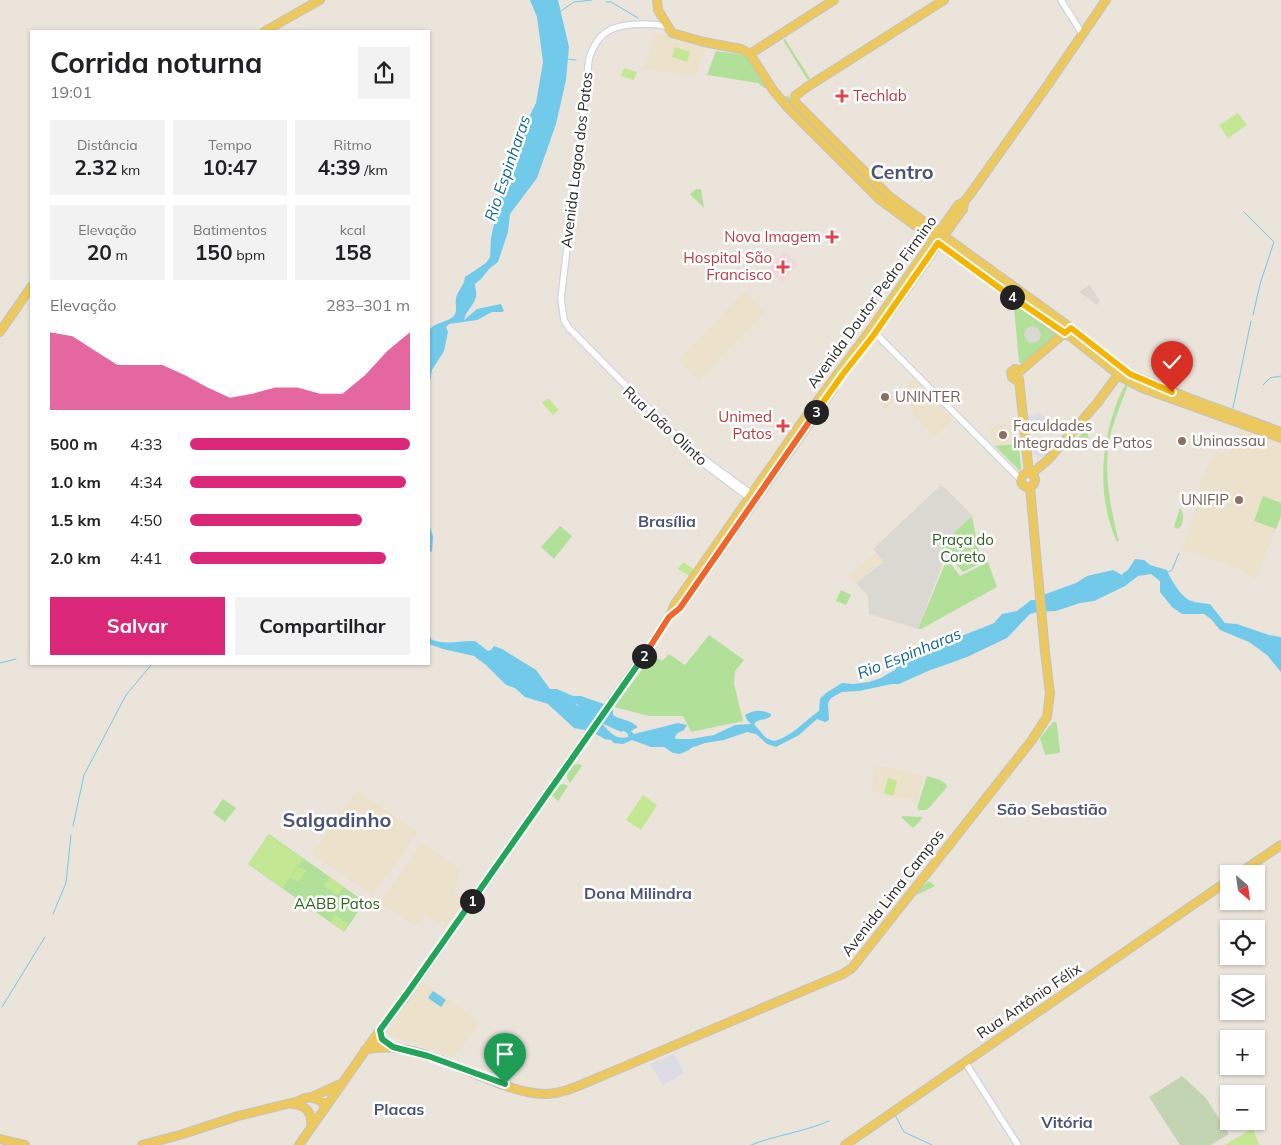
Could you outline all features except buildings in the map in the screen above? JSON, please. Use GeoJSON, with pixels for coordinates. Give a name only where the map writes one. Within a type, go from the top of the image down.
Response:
{"type":"FeatureCollection","features":[{"type":"Feature","properties":{"kind":"main road"},"geometry":{"type":"LineString","coordinates":[[267,30],[320,0]]}},
{"type":"Feature","properties":{"kind":"main road"},"geometry":{"type":"LineString","coordinates":[[750,54],[834,0]]}},
{"type":"Feature","properties":{"kind":"main road"},"geometry":{"type":"LineString","coordinates":[[938,238],[890,197],[794,101],[795,96],[807,87],[944,0]]}},
{"type":"Feature","properties":{"kind":"main road","name":"Avenida Doutor Pedro Firmino"},"geometry":{"type":"LineString","coordinates":[[299,1145],[526,824],[669,617],[680,608],[807,415],[938,238],[962,209],[961,204],[1083,35],[1106,0]]}},
{"type":"Feature","properties":{"kind":"main road"},"geometry":{"type":"LineString","coordinates":[[657,2],[658,20],[674,35],[718,46],[741,49],[750,54],[774,90],[794,114],[884,204],[938,238],[1068,331],[1142,388],[1281,432]]}},
{"type":"Feature","properties":{"kind":"main road"},"geometry":{"type":"LineString","coordinates":[[840,159],[845,158],[846,153]]}},
{"type":"Feature","properties":{"kind":"main road","name":"Avenida Doutor Pedro Firmino"},"geometry":{"type":"LineString","coordinates":[[754,498],[842,376],[876,334],[938,238]]}},
{"type":"Feature","properties":{"kind":"main road"},"geometry":{"type":"LineString","coordinates":[[0,332],[30,288]]}},
{"type":"Feature","properties":{"kind":"main road"},"geometry":{"type":"LineString","coordinates":[[1027,475],[1017,380],[1022,374],[1020,370],[1068,331]]}},
{"type":"Feature","properties":{"kind":"main road"},"geometry":{"type":"LineString","coordinates":[[1122,374],[1135,377],[1281,438]]}},
{"type":"Feature","properties":{"kind":"main road"},"geometry":{"type":"LineString","coordinates":[[1030,486],[1042,467],[1122,374]]}},
{"type":"Feature","properties":{"kind":"main road"},"geometry":{"type":"LineString","coordinates":[[1030,486],[1022,484],[1027,475],[1042,467]]}},
{"type":"Feature","properties":{"kind":"main road"},"geometry":{"type":"LineString","coordinates":[[1027,475],[1034,477],[1030,486]]}},
{"type":"Feature","properties":{"kind":"main road","name":"Avenida Lima Campos"},"geometry":{"type":"LineString","coordinates":[[393,1047],[428,1056],[521,1089],[544,1094],[563,1091],[843,974],[852,968],[1037,733],[1047,717],[1050,703],[1043,658],[1044,648],[1036,556],[1033,548],[1030,486]]}},
{"type":"Feature","properties":{"kind":"main road"},"geometry":{"type":"LineString","coordinates":[[1251,865],[1281,845]]}},
{"type":"Feature","properties":{"kind":"main road","name":"Rua Antônio Félix"},"geometry":{"type":"LineString","coordinates":[[846,1145],[1220,886]]}},
{"type":"Feature","properties":{"kind":"main road"},"geometry":{"type":"LineString","coordinates":[[380,1030],[381,1037],[385,1042]]}},
{"type":"Feature","properties":{"kind":"main road"},"geometry":{"type":"LineString","coordinates":[[372,1041],[378,1040],[393,1047]]}},
{"type":"Feature","properties":{"kind":"main road"},"geometry":{"type":"LineString","coordinates":[[372,1041],[378,1048]]}},
{"type":"Feature","properties":{"kind":"main road"},"geometry":{"type":"LineString","coordinates":[[365,1050],[393,1047]]}},
{"type":"Feature","properties":{"kind":"main road"},"geometry":{"type":"LineString","coordinates":[[311,1098],[332,1090],[342,1083]]}},
{"type":"Feature","properties":{"kind":"main road"},"geometry":{"type":"LineString","coordinates":[[142,1145],[306,1098],[319,1099],[324,1109]]}},
{"type":"Feature","properties":{"kind":"main road"},"geometry":{"type":"LineString","coordinates":[[295,1102],[324,1109]]}},
{"type":"Feature","properties":{"kind":"main road"},"geometry":{"type":"LineString","coordinates":[[295,1102],[308,1110],[312,1121],[311,1128]]}},
{"type":"Feature","properties":{"kind":"main road"},"geometry":{"type":"LineString","coordinates":[[0,1139],[25,1145]]}},
{"type":"Feature","properties":{"kind":"street"},"geometry":{"type":"LineString","coordinates":[[1061,0],[1083,35]]}},
{"type":"Feature","properties":{"kind":"street","name":"Avenida Lagoa dos Patos"},"geometry":{"type":"LineString","coordinates":[[577,338],[564,320],[561,299],[589,58],[596,42],[609,30],[626,24],[658,20]]}},
{"type":"Feature","properties":{"kind":"street"},"geometry":{"type":"LineString","coordinates":[[876,334],[1027,475]]}},
{"type":"Feature","properties":{"kind":"street","name":"Rua João Olinto"},"geometry":{"type":"LineString","coordinates":[[577,338],[690,449],[754,498]]}},
{"type":"Feature","properties":{"kind":"street"},"geometry":{"type":"LineString","coordinates":[[965,1062],[1018,1145]]}},
{"type":"Feature","properties":{"kind":"shaded area"},"geometry":{"type":"Polygon","coordinates":[[[656,32],[705,48],[696,77],[644,69],[656,32]]]}},
{"type":"Feature","properties":{"kind":"shaded area","name":"Hospital São Francisco"},"geometry":{"type":"Polygon","coordinates":[[[785,252],[798,265],[782,282],[768,269],[785,252]]]}},
{"type":"Feature","properties":{"kind":"shaded area"},"geometry":{"type":"Polygon","coordinates":[[[1090,285],[1100,301],[1097,305],[1079,292],[1090,285]]]}},
{"type":"Feature","properties":{"kind":"shaded area"},"geometry":{"type":"Polygon","coordinates":[[[745,291],[766,312],[699,380],[678,360],[745,291]]]}},
{"type":"Feature","properties":{"kind":"shaded area"},"geometry":{"type":"Polygon","coordinates":[[[1032,326],[1038,328],[1041,335],[1039,341],[1032,343],[1027,341],[1024,335],[1026,329],[1032,326]]]}},
{"type":"Feature","properties":{"kind":"shaded area"},"geometry":{"type":"Polygon","coordinates":[[[913,378],[952,419],[934,437],[912,414],[914,411],[900,395],[913,378]]]}},
{"type":"Feature","properties":{"kind":"shaded area","name":"UNINTER"},"geometry":{"type":"Polygon","coordinates":[[[885,392],[894,401],[886,410],[878,402],[885,392]]]}},
{"type":"Feature","properties":{"kind":"shaded area"},"geometry":{"type":"Polygon","coordinates":[[[1038,412],[1046,418],[1040,431],[1028,426],[1027,416],[1037,414],[1038,412]]]}},
{"type":"Feature","properties":{"kind":"shaded area","name":"Faculdades Integradas de Patos"},"geometry":{"type":"Polygon","coordinates":[[[1010,425],[1011,430],[1014,429],[1015,444],[995,446],[992,443],[990,427],[1010,425]]]}},
{"type":"Feature","properties":{"kind":"shaded area","name":"UNIFIP"},"geometry":{"type":"Polygon","coordinates":[[[1240,428],[1281,442],[1281,516],[1256,580],[1238,569],[1192,552],[1182,552],[1194,514],[1199,486],[1208,465],[1217,451],[1229,456],[1240,428]]]}},
{"type":"Feature","properties":{"kind":"shaded area"},"geometry":{"type":"Polygon","coordinates":[[[1029,441],[1053,448],[1044,458],[1033,454],[1034,449],[1030,448],[1029,441]]]}},
{"type":"Feature","properties":{"kind":"shaded area"},"geometry":{"type":"Polygon","coordinates":[[[940,486],[946,489],[972,515],[939,546],[945,557],[918,629],[869,614],[868,596],[856,583],[884,562],[873,549],[940,486]]]}},
{"type":"Feature","properties":{"kind":"shaded area"},"geometry":{"type":"Polygon","coordinates":[[[875,552],[884,562],[855,582],[849,576],[875,552]]]}},
{"type":"Feature","properties":{"kind":"shaded area"},"geometry":{"type":"Polygon","coordinates":[[[874,767],[891,767],[924,776],[916,804],[899,796],[898,799],[872,790],[874,767]]]}},
{"type":"Feature","properties":{"kind":"shaded area"},"geometry":{"type":"Polygon","coordinates":[[[357,790],[418,832],[373,895],[312,854],[357,790]]]}},
{"type":"Feature","properties":{"kind":"shaded area"},"geometry":{"type":"Polygon","coordinates":[[[422,842],[461,869],[454,894],[462,900],[462,904],[445,928],[425,915],[419,924],[415,926],[380,902],[422,842]]]}},
{"type":"Feature","properties":{"kind":"shaded area"},"geometry":{"type":"Polygon","coordinates":[[[423,981],[480,1022],[454,1058],[385,1033],[423,981]]]}},
{"type":"Feature","properties":{"kind":"shaded area"},"geometry":{"type":"Polygon","coordinates":[[[674,1054],[684,1073],[663,1085],[650,1064],[674,1054]]]}},
{"type":"Feature","properties":{"kind":"green space"},"geometry":{"type":"Polygon","coordinates":[[[785,39],[811,80],[807,79],[783,40],[785,39]]]}},
{"type":"Feature","properties":{"kind":"green space"},"geometry":{"type":"Polygon","coordinates":[[[675,47],[690,52],[687,62],[672,57],[675,47]]]}},
{"type":"Feature","properties":{"kind":"green space"},"geometry":{"type":"Polygon","coordinates":[[[716,51],[739,54],[750,59],[768,89],[758,83],[707,75],[716,51]]]}},
{"type":"Feature","properties":{"kind":"green space"},"geometry":{"type":"Polygon","coordinates":[[[624,68],[637,72],[634,80],[621,76],[624,68]]]}},
{"type":"Feature","properties":{"kind":"green space"},"geometry":{"type":"Polygon","coordinates":[[[788,95],[791,102],[845,156],[841,159],[784,98],[788,95]]]}},
{"type":"Feature","properties":{"kind":"green space"},"geometry":{"type":"Polygon","coordinates":[[[1238,113],[1247,125],[1228,138],[1219,125],[1238,113]]]}},
{"type":"Feature","properties":{"kind":"green space"},"geometry":{"type":"Polygon","coordinates":[[[696,189],[701,189],[704,208],[690,194],[696,189]]]}},
{"type":"Feature","properties":{"kind":"green space"},"geometry":{"type":"Polygon","coordinates":[[[995,276],[1066,328],[1062,329],[991,279],[995,276]]]}},
{"type":"Feature","properties":{"kind":"green space"},"geometry":{"type":"Polygon","coordinates":[[[1018,305],[1056,332],[1057,335],[1023,365],[1019,362],[1014,308],[1018,305]]]}},
{"type":"Feature","properties":{"kind":"green space"},"geometry":{"type":"Polygon","coordinates":[[[1127,383],[1128,385],[1110,437],[1107,462],[1110,501],[1119,540],[1117,542],[1111,526],[1104,493],[1104,458],[1110,424],[1120,395],[1127,383]]]}},
{"type":"Feature","properties":{"kind":"green space"},"geometry":{"type":"Polygon","coordinates":[[[548,398],[559,410],[553,415],[542,403],[548,398]]]}},
{"type":"Feature","properties":{"kind":"green space"},"geometry":{"type":"Polygon","coordinates":[[[1086,429],[1088,437],[1085,451],[1075,442],[1082,433],[1080,430],[1086,429]]]}},
{"type":"Feature","properties":{"kind":"green space"},"geometry":{"type":"Polygon","coordinates":[[[1015,444],[1019,446],[1020,471],[995,446],[1015,444]]]}},
{"type":"Feature","properties":{"kind":"green space"},"geometry":{"type":"Polygon","coordinates":[[[1263,496],[1281,503],[1281,516],[1276,529],[1254,521],[1263,496]]]}},
{"type":"Feature","properties":{"kind":"green space"},"geometry":{"type":"Polygon","coordinates":[[[1180,508],[1183,513],[1183,519],[1182,525],[1178,529],[1174,527],[1180,508]]]}},
{"type":"Feature","properties":{"kind":"green space","name":"Praça do Coreto"},"geometry":{"type":"Polygon","coordinates":[[[972,516],[981,563],[963,572],[939,546],[972,516]]]}},
{"type":"Feature","properties":{"kind":"green space"},"geometry":{"type":"Polygon","coordinates":[[[560,526],[572,536],[554,559],[541,547],[560,526]]]}},
{"type":"Feature","properties":{"kind":"green space"},"geometry":{"type":"Polygon","coordinates":[[[947,559],[960,576],[988,562],[997,587],[918,629],[947,559]]]}},
{"type":"Feature","properties":{"kind":"green space"},"geometry":{"type":"Polygon","coordinates":[[[683,562],[695,570],[690,577],[678,569],[683,562]]]}},
{"type":"Feature","properties":{"kind":"green space"},"geometry":{"type":"Polygon","coordinates":[[[841,590],[851,595],[846,605],[836,601],[841,590]]]}},
{"type":"Feature","properties":{"kind":"green space"},"geometry":{"type":"Polygon","coordinates":[[[709,635],[744,660],[735,671],[734,684],[743,721],[691,732],[683,716],[649,716],[614,707],[653,655],[662,661],[669,654],[685,665],[709,635]]]}},
{"type":"Feature","properties":{"kind":"green space"},"geometry":{"type":"Polygon","coordinates":[[[1053,722],[1056,722],[1057,725],[1060,751],[1059,753],[1045,755],[1040,738],[1053,722]]]}},
{"type":"Feature","properties":{"kind":"green space"},"geometry":{"type":"Polygon","coordinates":[[[579,764],[582,766],[570,783],[567,778],[567,772],[573,765],[579,764]]]}},
{"type":"Feature","properties":{"kind":"green space"},"geometry":{"type":"Polygon","coordinates":[[[927,776],[940,780],[947,787],[929,808],[919,810],[917,808],[927,776]]]}},
{"type":"Feature","properties":{"kind":"green space"},"geometry":{"type":"Polygon","coordinates":[[[888,778],[897,781],[893,796],[884,793],[888,778]]]}},
{"type":"Feature","properties":{"kind":"green space"},"geometry":{"type":"Polygon","coordinates":[[[564,784],[568,786],[558,801],[551,795],[558,785],[564,784]]]}},
{"type":"Feature","properties":{"kind":"green space"},"geometry":{"type":"Polygon","coordinates":[[[643,795],[657,805],[641,830],[626,820],[643,795]]]}},
{"type":"Feature","properties":{"kind":"green space"},"geometry":{"type":"Polygon","coordinates":[[[223,799],[236,808],[225,822],[213,813],[223,799]]]}},
{"type":"Feature","properties":{"kind":"green space"},"geometry":{"type":"Polygon","coordinates":[[[902,816],[922,817],[922,819],[913,828],[902,816]]]}},
{"type":"Feature","properties":{"kind":"green space","name":"AABB Patos"},"geometry":{"type":"Polygon","coordinates":[[[269,834],[365,902],[344,932],[248,864],[269,834]]]}},
{"type":"Feature","properties":{"kind":"green space"},"geometry":{"type":"Polygon","coordinates":[[[269,835],[303,859],[283,888],[248,864],[269,835]]]}},
{"type":"Feature","properties":{"kind":"green space"},"geometry":{"type":"Polygon","coordinates":[[[299,867],[306,871],[298,882],[291,877],[299,867]]]}},
{"type":"Feature","properties":{"kind":"green space"},"geometry":{"type":"Polygon","coordinates":[[[330,877],[344,887],[338,895],[324,886],[330,877]]]}},
{"type":"Feature","properties":{"kind":"green space"},"geometry":{"type":"Polygon","coordinates":[[[929,881],[935,886],[919,894],[916,893],[929,881]]]}},
{"type":"Feature","properties":{"kind":"green space"},"geometry":{"type":"Polygon","coordinates":[[[335,915],[348,924],[343,931],[330,922],[335,915]]]}},
{"type":"Feature","properties":{"kind":"green space"},"geometry":{"type":"Polygon","coordinates":[[[1182,1076],[1206,1098],[1220,1120],[1220,1130],[1226,1130],[1229,1134],[1211,1145],[1180,1145],[1149,1097],[1182,1076]]]}},
{"type":"Feature","properties":{"kind":"green space"},"geometry":{"type":"Polygon","coordinates":[[[1250,1130],[1254,1130],[1259,1145],[1225,1145],[1250,1130]]]}},
{"type":"Feature","properties":{"kind":"water"},"geometry":{"type":"Polygon","coordinates":[[[530,0],[558,0],[569,47],[566,80],[556,124],[537,178],[510,214],[508,232],[498,262],[475,284],[476,297],[464,320],[477,309],[501,304],[504,311],[492,312],[477,320],[449,324],[446,327],[448,332],[444,351],[432,370],[430,381],[430,330],[455,315],[456,298],[465,277],[486,263],[490,257],[491,238],[500,197],[515,159],[519,137],[536,103],[543,62],[537,17],[530,0]]]}},
{"type":"Feature","properties":{"kind":"water"},"geometry":{"type":"Polygon","coordinates":[[[430,526],[433,537],[432,551],[430,552],[430,526]]]}},
{"type":"Feature","properties":{"kind":"water"},"geometry":{"type":"Polygon","coordinates":[[[1135,559],[1144,560],[1150,565],[1167,570],[1182,595],[1193,602],[1210,604],[1225,623],[1237,624],[1281,637],[1281,672],[1267,655],[1249,642],[1220,630],[1204,614],[1182,614],[1172,607],[1160,592],[1160,581],[1151,574],[1138,576],[1125,586],[1122,574],[1128,570],[1135,559]]]}},
{"type":"Feature","properties":{"kind":"water"},"geometry":{"type":"Polygon","coordinates":[[[1113,570],[1122,575],[1125,586],[1094,601],[1080,603],[1056,611],[1030,614],[1007,638],[967,657],[899,684],[842,692],[831,698],[828,703],[829,720],[825,722],[817,719],[799,735],[776,747],[767,744],[756,734],[747,732],[724,740],[705,743],[680,754],[673,753],[664,747],[651,747],[632,740],[623,744],[614,743],[590,731],[574,728],[548,704],[525,697],[515,688],[506,685],[474,656],[430,644],[430,636],[431,639],[441,642],[475,641],[488,651],[494,646],[502,649],[536,670],[550,689],[557,689],[573,696],[581,696],[604,704],[613,710],[613,715],[638,727],[631,731],[634,734],[678,723],[687,725],[684,730],[677,734],[676,739],[691,739],[714,735],[735,725],[751,724],[745,715],[761,711],[771,714],[771,716],[754,724],[766,738],[774,741],[793,732],[819,711],[820,699],[842,683],[869,682],[881,678],[896,669],[897,660],[914,650],[937,641],[956,638],[987,626],[994,623],[1002,614],[1017,611],[1031,600],[1037,600],[1043,595],[1076,583],[1087,576],[1113,570]],[[575,703],[611,733],[623,738],[628,737],[628,734],[575,703]]]}},
{"type":"Feature","properties":{"kind":"water"},"geometry":{"type":"Polygon","coordinates":[[[433,991],[446,1000],[441,1007],[428,998],[433,991]]]}},
{"type":"Feature","properties":{"kind":"waterway"},"geometry":{"type":"LineString","coordinates":[[561,11],[574,2],[592,0]]}},
{"type":"Feature","properties":{"kind":"waterway"},"geometry":{"type":"LineString","coordinates":[[606,2],[611,2],[638,18]]}},
{"type":"Feature","properties":{"kind":"waterway"},"geometry":{"type":"LineString","coordinates":[[567,59],[576,60]]}},
{"type":"Feature","properties":{"kind":"waterway"},"geometry":{"type":"LineString","coordinates":[[1244,212],[1274,242],[1260,284],[1253,315]]}},
{"type":"Feature","properties":{"kind":"waterway"},"geometry":{"type":"LineString","coordinates":[[1233,408],[1251,321]]}},
{"type":"Feature","properties":{"kind":"waterway"},"geometry":{"type":"LineString","coordinates":[[1263,385],[1270,378],[1281,376]]}},
{"type":"Feature","properties":{"kind":"waterway"},"geometry":{"type":"LineString","coordinates":[[1167,573],[1172,570],[1179,553]]}},
{"type":"Feature","properties":{"kind":"waterway"},"geometry":{"type":"LineString","coordinates":[[0,663],[16,659]]}},
{"type":"Feature","properties":{"kind":"waterway"},"geometry":{"type":"LineString","coordinates":[[73,826],[84,775],[126,695],[151,665]]}},
{"type":"Feature","properties":{"kind":"waterway","name":"Rio Espinharas"},"geometry":{"type":"LineString","coordinates":[[579,709],[621,728]]}},
{"type":"Feature","properties":{"kind":"waterway"},"geometry":{"type":"LineString","coordinates":[[53,914],[66,883],[71,835]]}},
{"type":"Feature","properties":{"kind":"waterway"},"geometry":{"type":"LineString","coordinates":[[2,1007],[45,937]]}},
{"type":"Feature","properties":{"kind":"waterway"},"geometry":{"type":"LineString","coordinates":[[895,1115],[904,1132],[932,1145]]}},
{"type":"Feature","properties":{"kind":"waterway"},"geometry":{"type":"LineString","coordinates":[[751,1145],[829,1121]]}},
{"type":"Feature","properties":{"kind":"place","name":"Techlab"},"geometry":{"type":"Point","coordinates":[842,96]}},
{"type":"Feature","properties":{"kind":"place","name":"Nova Imagem"},"geometry":{"type":"Point","coordinates":[832,237]}},
{"type":"Feature","properties":{"kind":"place","name":"Hospital São Francisco"},"geometry":{"type":"Point","coordinates":[783,267]}},
{"type":"Feature","properties":{"kind":"place","name":"UNINTER"},"geometry":{"type":"Point","coordinates":[885,397]}},
{"type":"Feature","properties":{"kind":"place","name":"Unimed Patos"},"geometry":{"type":"Point","coordinates":[783,426]}},
{"type":"Feature","properties":{"kind":"place","name":"Faculdades Integradas de Patos"},"geometry":{"type":"Point","coordinates":[1003,435]}},
{"type":"Feature","properties":{"kind":"place","name":"Uninassau"},"geometry":{"type":"Point","coordinates":[1182,441]}},
{"type":"Feature","properties":{"kind":"place","name":"UNIFIP"},"geometry":{"type":"Point","coordinates":[1239,500]}},
{"type":"Feature","properties":{"kind":"district","name":"Centro"},"geometry":{"type":"Point","coordinates":[902,172]}},
{"type":"Feature","properties":{"kind":"district","name":"Brasília"},"geometry":{"type":"Point","coordinates":[667,521]}},
{"type":"Feature","properties":{"kind":"district","name":"São Sebastião"},"geometry":{"type":"Point","coordinates":[1052,809]}},
{"type":"Feature","properties":{"kind":"district","name":"Salgadinho"},"geometry":{"type":"Point","coordinates":[337,820]}},
{"type":"Feature","properties":{"kind":"district","name":"Dona Milindra"},"geometry":{"type":"Point","coordinates":[638,893]}},
{"type":"Feature","properties":{"kind":"district","name":"Placas"},"geometry":{"type":"Point","coordinates":[399,1109]}},
{"type":"Feature","properties":{"kind":"district","name":"Vitória"},"geometry":{"type":"Point","coordinates":[1067,1122]}},
{"type":"Feature","properties":{"kind":"route"},"geometry":{"type":"LineString","coordinates":[[505,1084],[428,1056],[393,1047],[382,1039],[380,1030],[489,877],[669,617],[680,608],[842,376],[873,336],[938,243],[1057,329],[1065,333],[1071,328],[1130,374],[1172,392]]}}]}
